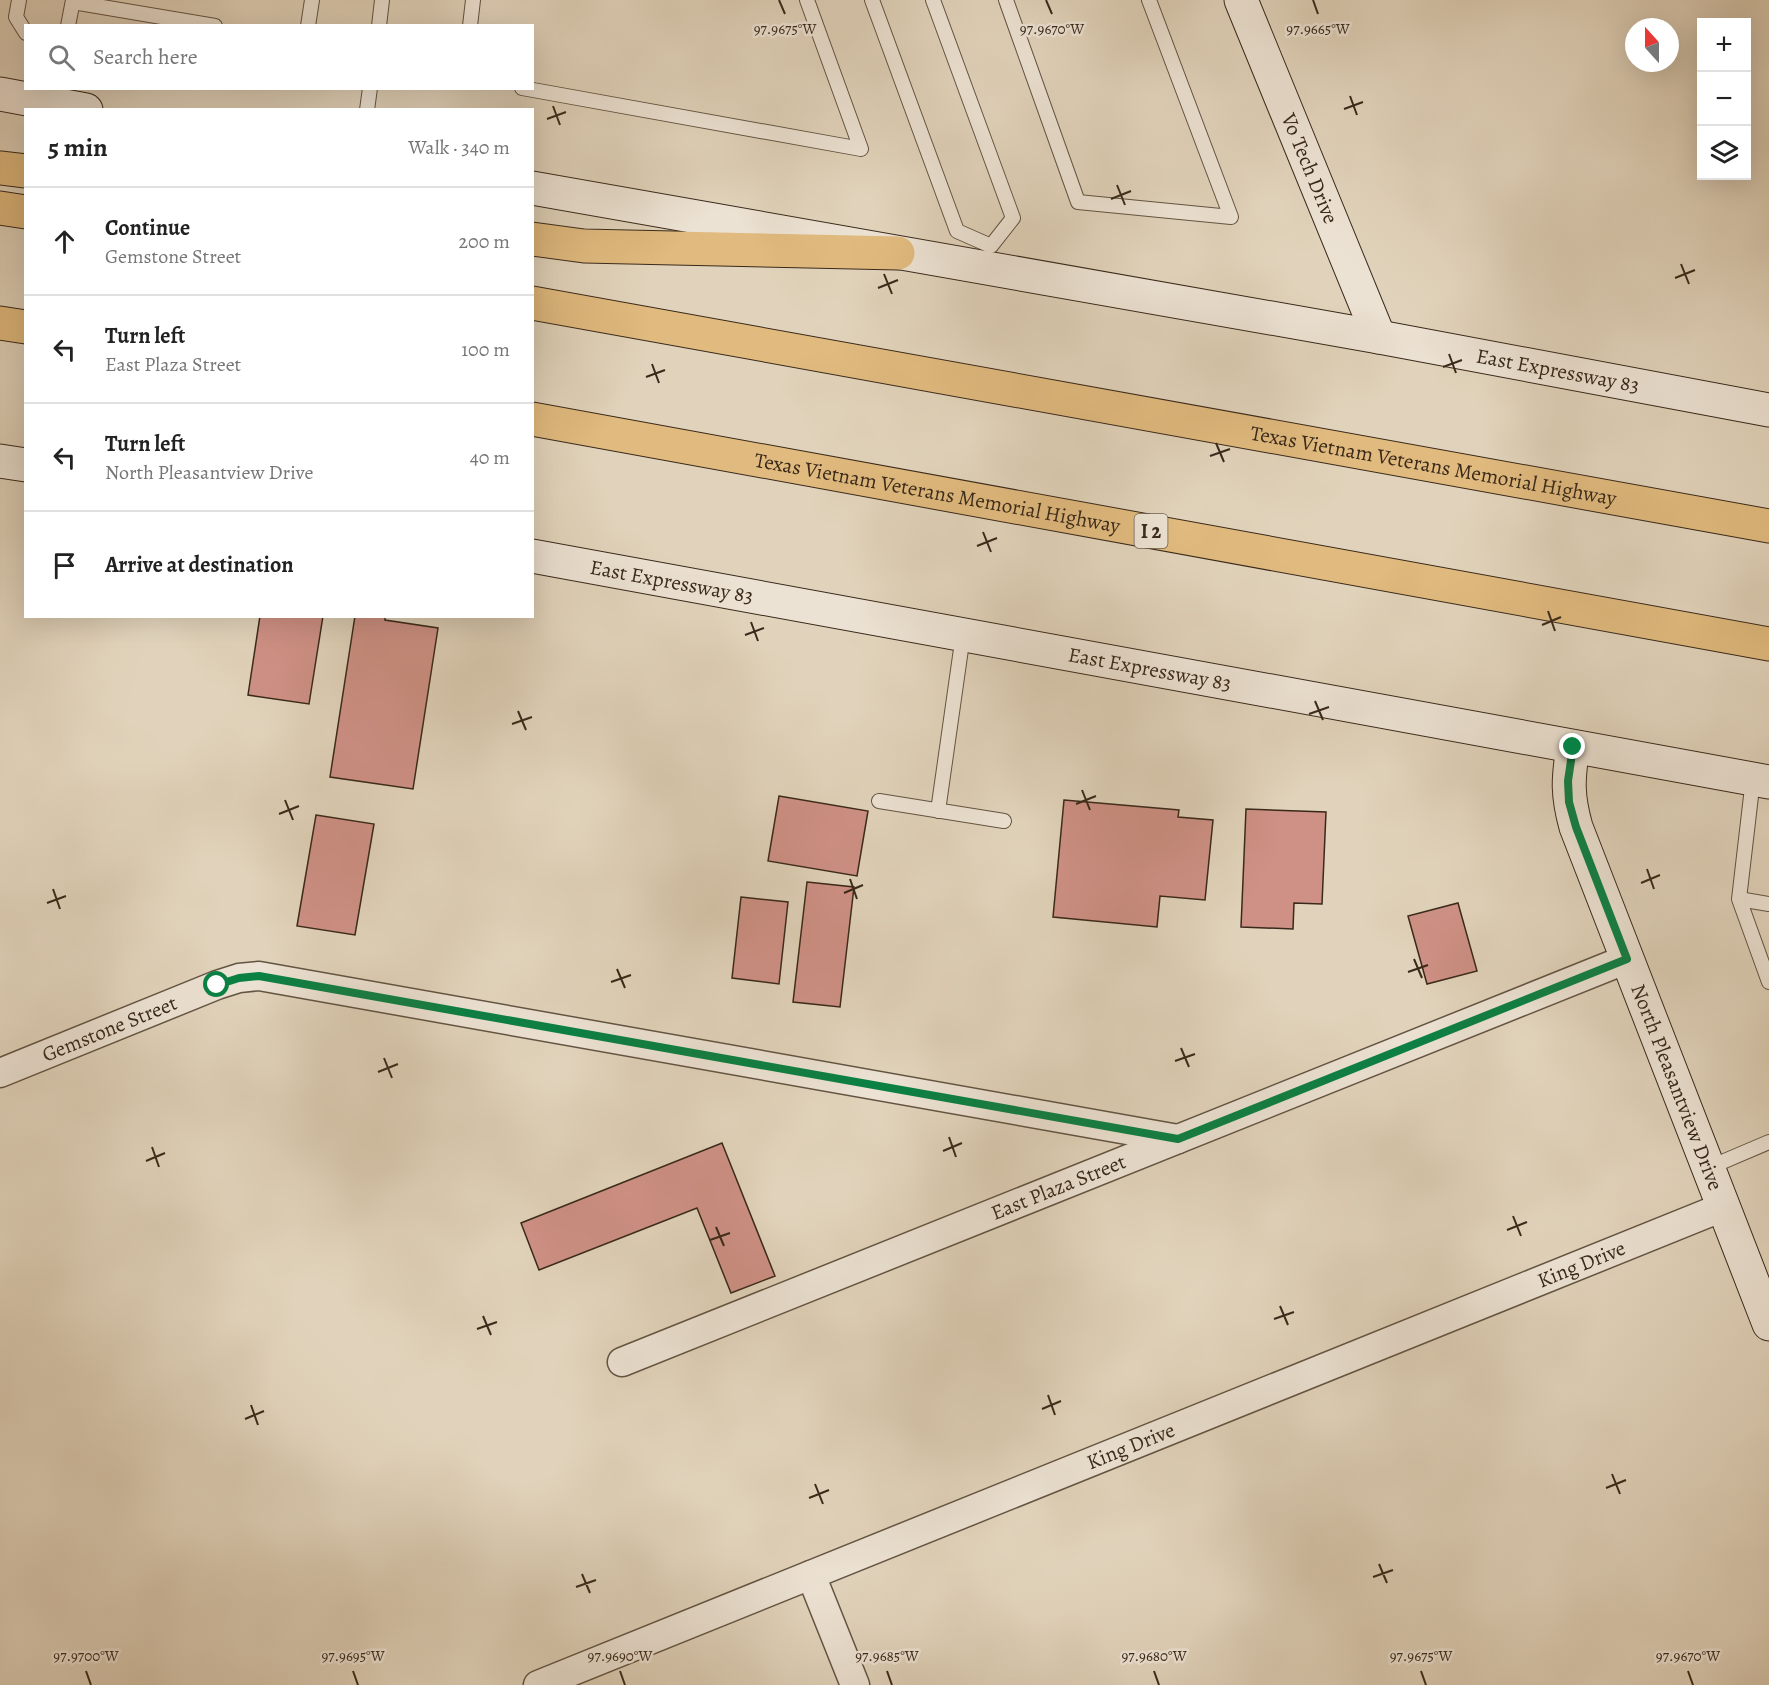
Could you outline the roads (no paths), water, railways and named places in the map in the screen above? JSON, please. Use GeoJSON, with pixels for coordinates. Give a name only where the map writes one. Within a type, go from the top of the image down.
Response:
{"type":"FeatureCollection","features":[{"type":"Feature","properties":{"kind":"highway"},"geometry":{"type":"LineString","coordinates":[[0,168],[24,171]]}},
{"type":"Feature","properties":{"kind":"highway"},"geometry":{"type":"LineString","coordinates":[[0,208],[24,212]]}},
{"type":"Feature","properties":{"kind":"highway"},"geometry":{"type":"LineString","coordinates":[[534,239],[584,246],[898,253]]}},
{"type":"Feature","properties":{"kind":"highway","name":"Texas Vietnam Veterans Memorial Highway"},"geometry":{"type":"LineString","coordinates":[[534,303],[1769,526]]}},
{"type":"Feature","properties":{"kind":"highway"},"geometry":{"type":"LineString","coordinates":[[0,323],[24,327]]}},
{"type":"Feature","properties":{"kind":"highway","name":"Texas Vietnam Veterans Memorial Highway"},"geometry":{"type":"LineString","coordinates":[[534,419],[1769,644]]}},
{"type":"Feature","properties":{"kind":"main road","name":"Vo Tech Drive"},"geometry":{"type":"LineString","coordinates":[[1241,0],[1378,337]]}},
{"type":"Feature","properties":{"kind":"main road"},"geometry":{"type":"LineString","coordinates":[[19,94],[78,108]]}},
{"type":"Feature","properties":{"kind":"main road","name":"East Expressway 83"},"geometry":{"type":"LineString","coordinates":[[534,188],[898,253],[994,258],[1378,337],[1769,410]]}},
{"type":"Feature","properties":{"kind":"main road"},"geometry":{"type":"LineString","coordinates":[[0,461],[24,465]]}},
{"type":"Feature","properties":{"kind":"main road","name":"East Expressway 83"},"geometry":{"type":"LineString","coordinates":[[534,556],[1761,780]]}},
{"type":"Feature","properties":{"kind":"main road","name":"North Pleasantview Drive"},"geometry":{"type":"LineString","coordinates":[[1573,747],[1568,781],[1569,802],[1576,827],[1769,1324]]}},
{"type":"Feature","properties":{"kind":"street","name":"East Plaza Street"},"geometry":{"type":"LineString","coordinates":[[622,1362],[1627,959]]}},
{"type":"Feature","properties":{"kind":"street","name":"Gemstone Street"},"geometry":{"type":"LineString","coordinates":[[0,1073],[217,985],[239,978],[259,976],[1178,1139]]}},
{"type":"Feature","properties":{"kind":"street","name":"King Drive"},"geometry":{"type":"LineString","coordinates":[[537,1685],[1724,1207]]}},
{"type":"Feature","properties":{"kind":"street"},"geometry":{"type":"LineString","coordinates":[[811,1575],[855,1685]]}},
{"type":"Feature","properties":{"kind":"lane"},"geometry":{"type":"LineString","coordinates":[[19,0],[16,17],[24,30]]}},
{"type":"Feature","properties":{"kind":"lane"},"geometry":{"type":"LineString","coordinates":[[308,24],[312,0]]}},
{"type":"Feature","properties":{"kind":"lane"},"geometry":{"type":"LineString","coordinates":[[379,24],[382,0]]}},
{"type":"Feature","properties":{"kind":"lane"},"geometry":{"type":"LineString","coordinates":[[470,24],[473,0]]}},
{"type":"Feature","properties":{"kind":"lane"},"geometry":{"type":"LineString","coordinates":[[533,90],[861,149],[807,0]]}},
{"type":"Feature","properties":{"kind":"lane"},"geometry":{"type":"LineString","coordinates":[[872,0],[957,231],[994,258],[1013,218],[933,0]]}},
{"type":"Feature","properties":{"kind":"lane"},"geometry":{"type":"LineString","coordinates":[[1006,0],[1078,202],[1231,217],[1149,0]]}},
{"type":"Feature","properties":{"kind":"lane"},"geometry":{"type":"LineString","coordinates":[[68,24],[73,1],[204,24]]}},
{"type":"Feature","properties":{"kind":"lane"},"geometry":{"type":"LineString","coordinates":[[367,108],[370,90]]}},
{"type":"Feature","properties":{"kind":"lane"},"geometry":{"type":"LineString","coordinates":[[938,811],[963,634]]}},
{"type":"Feature","properties":{"kind":"lane"},"geometry":{"type":"LineString","coordinates":[[1761,780],[1740,899],[1766,963],[1769,982]]}},
{"type":"Feature","properties":{"kind":"lane"},"geometry":{"type":"LineString","coordinates":[[879,801],[1004,821]]}},
{"type":"Feature","properties":{"kind":"lane"},"geometry":{"type":"LineString","coordinates":[[1740,899],[1769,904]]}},
{"type":"Feature","properties":{"kind":"lane"},"geometry":{"type":"LineString","coordinates":[[1708,1168],[1769,1142]]}}]}
